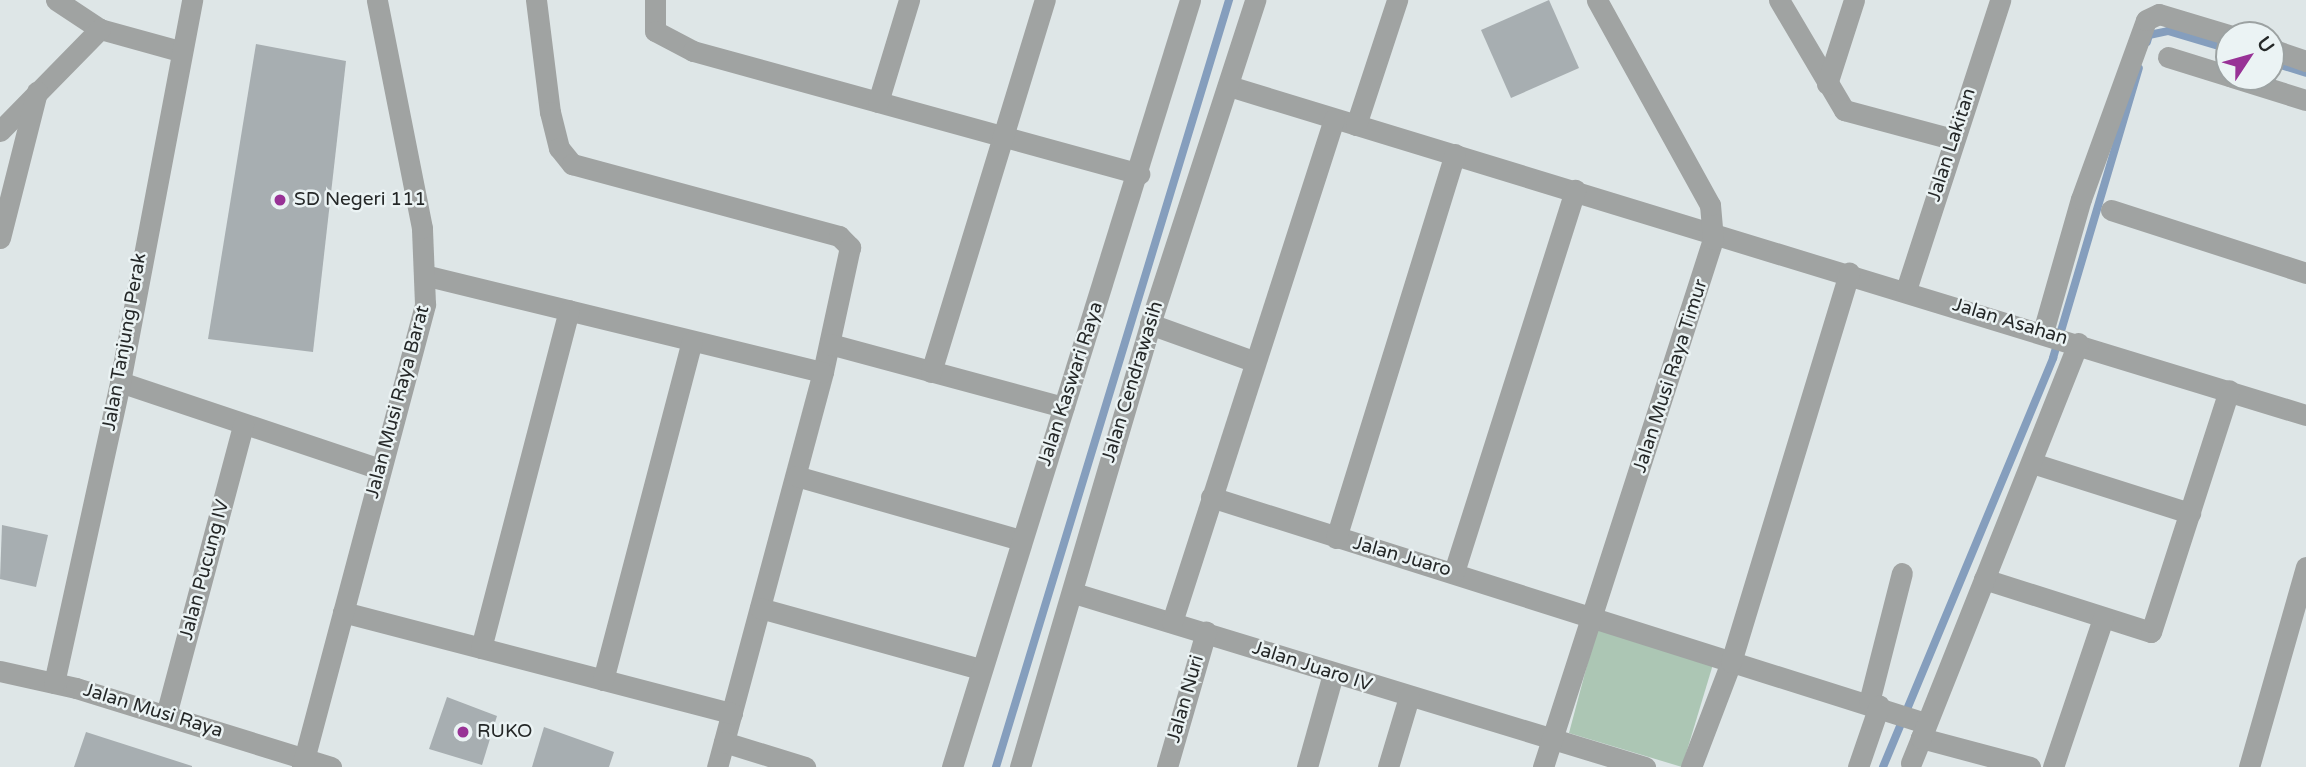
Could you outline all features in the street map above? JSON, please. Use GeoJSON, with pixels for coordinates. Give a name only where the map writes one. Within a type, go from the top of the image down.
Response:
{"type":"FeatureCollection","features":[{"type":"Feature","properties":{"kind":"street"},"geometry":{"type":"LineString","coordinates":[[56,0],[100,29],[180,51]]}},
{"type":"Feature","properties":{"kind":"street","name":"Jalan Tanjung Perak"},"geometry":{"type":"LineString","coordinates":[[54,683],[120,382],[180,51],[192,0]]}},
{"type":"Feature","properties":{"kind":"street","name":"Jalan Musi Raya Barat"},"geometry":{"type":"LineString","coordinates":[[303,762],[415,347],[428,276],[377,0]]}},
{"type":"Feature","properties":{"kind":"street"},"geometry":{"type":"LineString","coordinates":[[536,0],[550,112],[565,157],[597,174],[844,239],[850,251],[823,372],[717,767]]}},
{"type":"Feature","properties":{"kind":"street"},"geometry":{"type":"LineString","coordinates":[[655,0],[655,31],[678,45],[1139,174]]}},
{"type":"Feature","properties":{"kind":"street"},"geometry":{"type":"LineString","coordinates":[[878,102],[909,0]]}},
{"type":"Feature","properties":{"kind":"street"},"geometry":{"type":"LineString","coordinates":[[931,372],[1045,0]]}},
{"type":"Feature","properties":{"kind":"street","name":"Jalan Kaswari Raya"},"geometry":{"type":"LineString","coordinates":[[952,767],[980,669],[1139,174],[1190,0]]}},
{"type":"Feature","properties":{"kind":"street","name":"Jalan Cendrawasih"},"geometry":{"type":"LineString","coordinates":[[1020,767],[1074,593],[1150,324],[1255,0]]}},
{"type":"Feature","properties":{"kind":"street"},"geometry":{"type":"LineString","coordinates":[[1356,125],[1397,0]]}},
{"type":"Feature","properties":{"kind":"street","name":"Jalan Musi Raya Timur"},"geometry":{"type":"LineString","coordinates":[[1543,767],[1713,231],[1709,202],[1597,0]]}},
{"type":"Feature","properties":{"kind":"street"},"geometry":{"type":"LineString","coordinates":[[1779,0],[1844,110],[1952,139]]}},
{"type":"Feature","properties":{"kind":"street"},"geometry":{"type":"LineString","coordinates":[[1827,84],[1854,0]]}},
{"type":"Feature","properties":{"kind":"street","name":"Jalan Lakitan"},"geometry":{"type":"LineString","coordinates":[[1906,290],[1952,139],[2000,0]]}},
{"type":"Feature","properties":{"kind":"street"},"geometry":{"type":"LineString","coordinates":[[1917,747],[2032,463],[2061,337],[2081,200],[2146,20],[2159,14],[2215,31]]}},
{"type":"Feature","properties":{"kind":"street"},"geometry":{"type":"LineString","coordinates":[[0,131],[100,29]]}},
{"type":"Feature","properties":{"kind":"street"},"geometry":{"type":"LineString","coordinates":[[2285,54],[2306,61]]}},
{"type":"Feature","properties":{"kind":"street"},"geometry":{"type":"LineString","coordinates":[[2168,57],[2215,71]]}},
{"type":"Feature","properties":{"kind":"street","name":"Jalan Asahan"},"geometry":{"type":"LineString","coordinates":[[1229,86],[2061,337],[2306,415]]}},
{"type":"Feature","properties":{"kind":"street"},"geometry":{"type":"LineString","coordinates":[[2278,91],[2306,100]]}},
{"type":"Feature","properties":{"kind":"street"},"geometry":{"type":"LineString","coordinates":[[0,234],[37,92]]}},
{"type":"Feature","properties":{"kind":"street"},"geometry":{"type":"LineString","coordinates":[[1172,622],[1253,361],[1334,119]]}},
{"type":"Feature","properties":{"kind":"street"},"geometry":{"type":"LineString","coordinates":[[1336,538],[1455,153]]}},
{"type":"Feature","properties":{"kind":"street"},"geometry":{"type":"LineString","coordinates":[[1454,572],[1575,190]]}},
{"type":"Feature","properties":{"kind":"street"},"geometry":{"type":"LineString","coordinates":[[2111,210],[2306,273]]}},
{"type":"Feature","properties":{"kind":"street"},"geometry":{"type":"LineString","coordinates":[[1691,767],[1731,662],[1849,273]]}},
{"type":"Feature","properties":{"kind":"street"},"geometry":{"type":"LineString","coordinates":[[428,276],[823,372]]}},
{"type":"Feature","properties":{"kind":"street"},"geometry":{"type":"LineString","coordinates":[[481,648],[569,310]]}},
{"type":"Feature","properties":{"kind":"street"},"geometry":{"type":"LineString","coordinates":[[1150,324],[1253,361]]}},
{"type":"Feature","properties":{"kind":"street"},"geometry":{"type":"LineString","coordinates":[[603,680],[692,341]]}},
{"type":"Feature","properties":{"kind":"street"},"geometry":{"type":"LineString","coordinates":[[830,344],[1063,407]]}},
{"type":"Feature","properties":{"kind":"street"},"geometry":{"type":"LineString","coordinates":[[120,382],[380,469]]}},
{"type":"Feature","properties":{"kind":"street"},"geometry":{"type":"LineString","coordinates":[[1984,579],[2151,632],[2156,627],[2228,390]]}},
{"type":"Feature","properties":{"kind":"street","name":"Jalan Pucung IV"},"geometry":{"type":"LineString","coordinates":[[166,715],[243,425]]}},
{"type":"Feature","properties":{"kind":"street"},"geometry":{"type":"LineString","coordinates":[[2032,463],[2190,513]]}},
{"type":"Feature","properties":{"kind":"street"},"geometry":{"type":"LineString","coordinates":[[796,476],[1021,540]]}},
{"type":"Feature","properties":{"kind":"street","name":"Jalan Juaro"},"geometry":{"type":"LineString","coordinates":[[1211,497],[1593,616],[1731,662],[1880,706],[1917,747],[2030,767]]}},
{"type":"Feature","properties":{"kind":"street"},"geometry":{"type":"LineString","coordinates":[[2249,767],[2306,567]]}},
{"type":"Feature","properties":{"kind":"street"},"geometry":{"type":"LineString","coordinates":[[1858,767],[1880,706],[1902,573]]}},
{"type":"Feature","properties":{"kind":"street","name":"Jalan Juaro IV"},"geometry":{"type":"LineString","coordinates":[[1074,593],[1645,767]]}},
{"type":"Feature","properties":{"kind":"street"},"geometry":{"type":"LineString","coordinates":[[760,608],[980,669]]}},
{"type":"Feature","properties":{"kind":"street"},"geometry":{"type":"LineString","coordinates":[[343,611],[732,713]]}},
{"type":"Feature","properties":{"kind":"street"},"geometry":{"type":"LineString","coordinates":[[2053,767],[2102,618]]}},
{"type":"Feature","properties":{"kind":"street","name":"Jalan Nuri"},"geometry":{"type":"LineString","coordinates":[[1167,767],[1206,632]]}},
{"type":"Feature","properties":{"kind":"street","name":"Jalan Musi Raya"},"geometry":{"type":"LineString","coordinates":[[0,671],[54,683],[166,715],[303,762],[331,767]]}},
{"type":"Feature","properties":{"kind":"street"},"geometry":{"type":"LineString","coordinates":[[1307,767],[1333,674]]}},
{"type":"Feature","properties":{"kind":"street"},"geometry":{"type":"LineString","coordinates":[[1388,767],[1409,697]]}},
{"type":"Feature","properties":{"kind":"street"},"geometry":{"type":"LineString","coordinates":[[724,742],[805,767]]}},
{"type":"Feature","properties":{"kind":"green space"},"geometry":{"type":"Polygon","coordinates":[[[1597,628],[1714,661],[1682,767],[1569,733],[1597,628]]]}},
{"type":"Feature","properties":{"kind":"building"},"geometry":{"type":"Polygon","coordinates":[[[1549,0],[1579,68],[1511,98],[1481,30],[1549,0]]]}},
{"type":"Feature","properties":{"kind":"building","name":"SD Negeri 111"},"geometry":{"type":"Polygon","coordinates":[[[256,44],[346,61],[313,352],[208,339],[256,44]]]}},
{"type":"Feature","properties":{"kind":"building"},"geometry":{"type":"Polygon","coordinates":[[[2,525],[48,535],[36,587],[0,579],[2,525]]]}},
{"type":"Feature","properties":{"kind":"building","name":"RUKO"},"geometry":{"type":"Polygon","coordinates":[[[447,697],[497,716],[482,765],[429,749],[447,697]]]}},
{"type":"Feature","properties":{"kind":"building","name":"RUKO"},"geometry":{"type":"Polygon","coordinates":[[[544,727],[614,752],[609,767],[532,767],[544,727]]]}},
{"type":"Feature","properties":{"kind":"building"},"geometry":{"type":"Polygon","coordinates":[[[86,732],[192,766],[192,767],[74,767],[86,732]]]}},
{"type":"Feature","properties":{"kind":"waterway"},"geometry":{"type":"LineString","coordinates":[[996,767],[1229,0]]}},
{"type":"Feature","properties":{"kind":"waterway"},"geometry":{"type":"LineString","coordinates":[[2147,42],[2149,35],[2168,31],[2215,45]]}},
{"type":"Feature","properties":{"kind":"waterway"},"geometry":{"type":"LineString","coordinates":[[2285,66],[2306,73]]}},
{"type":"Feature","properties":{"kind":"waterway"},"geometry":{"type":"LineString","coordinates":[[1883,767],[2053,358],[2139,68]]}},
{"type":"Feature","properties":{"kind":"place","name":"SD Negeri 111"},"geometry":{"type":"Point","coordinates":[280,200]}},
{"type":"Feature","properties":{"kind":"place","name":"RUKO"},"geometry":{"type":"Point","coordinates":[463,732]}}]}
